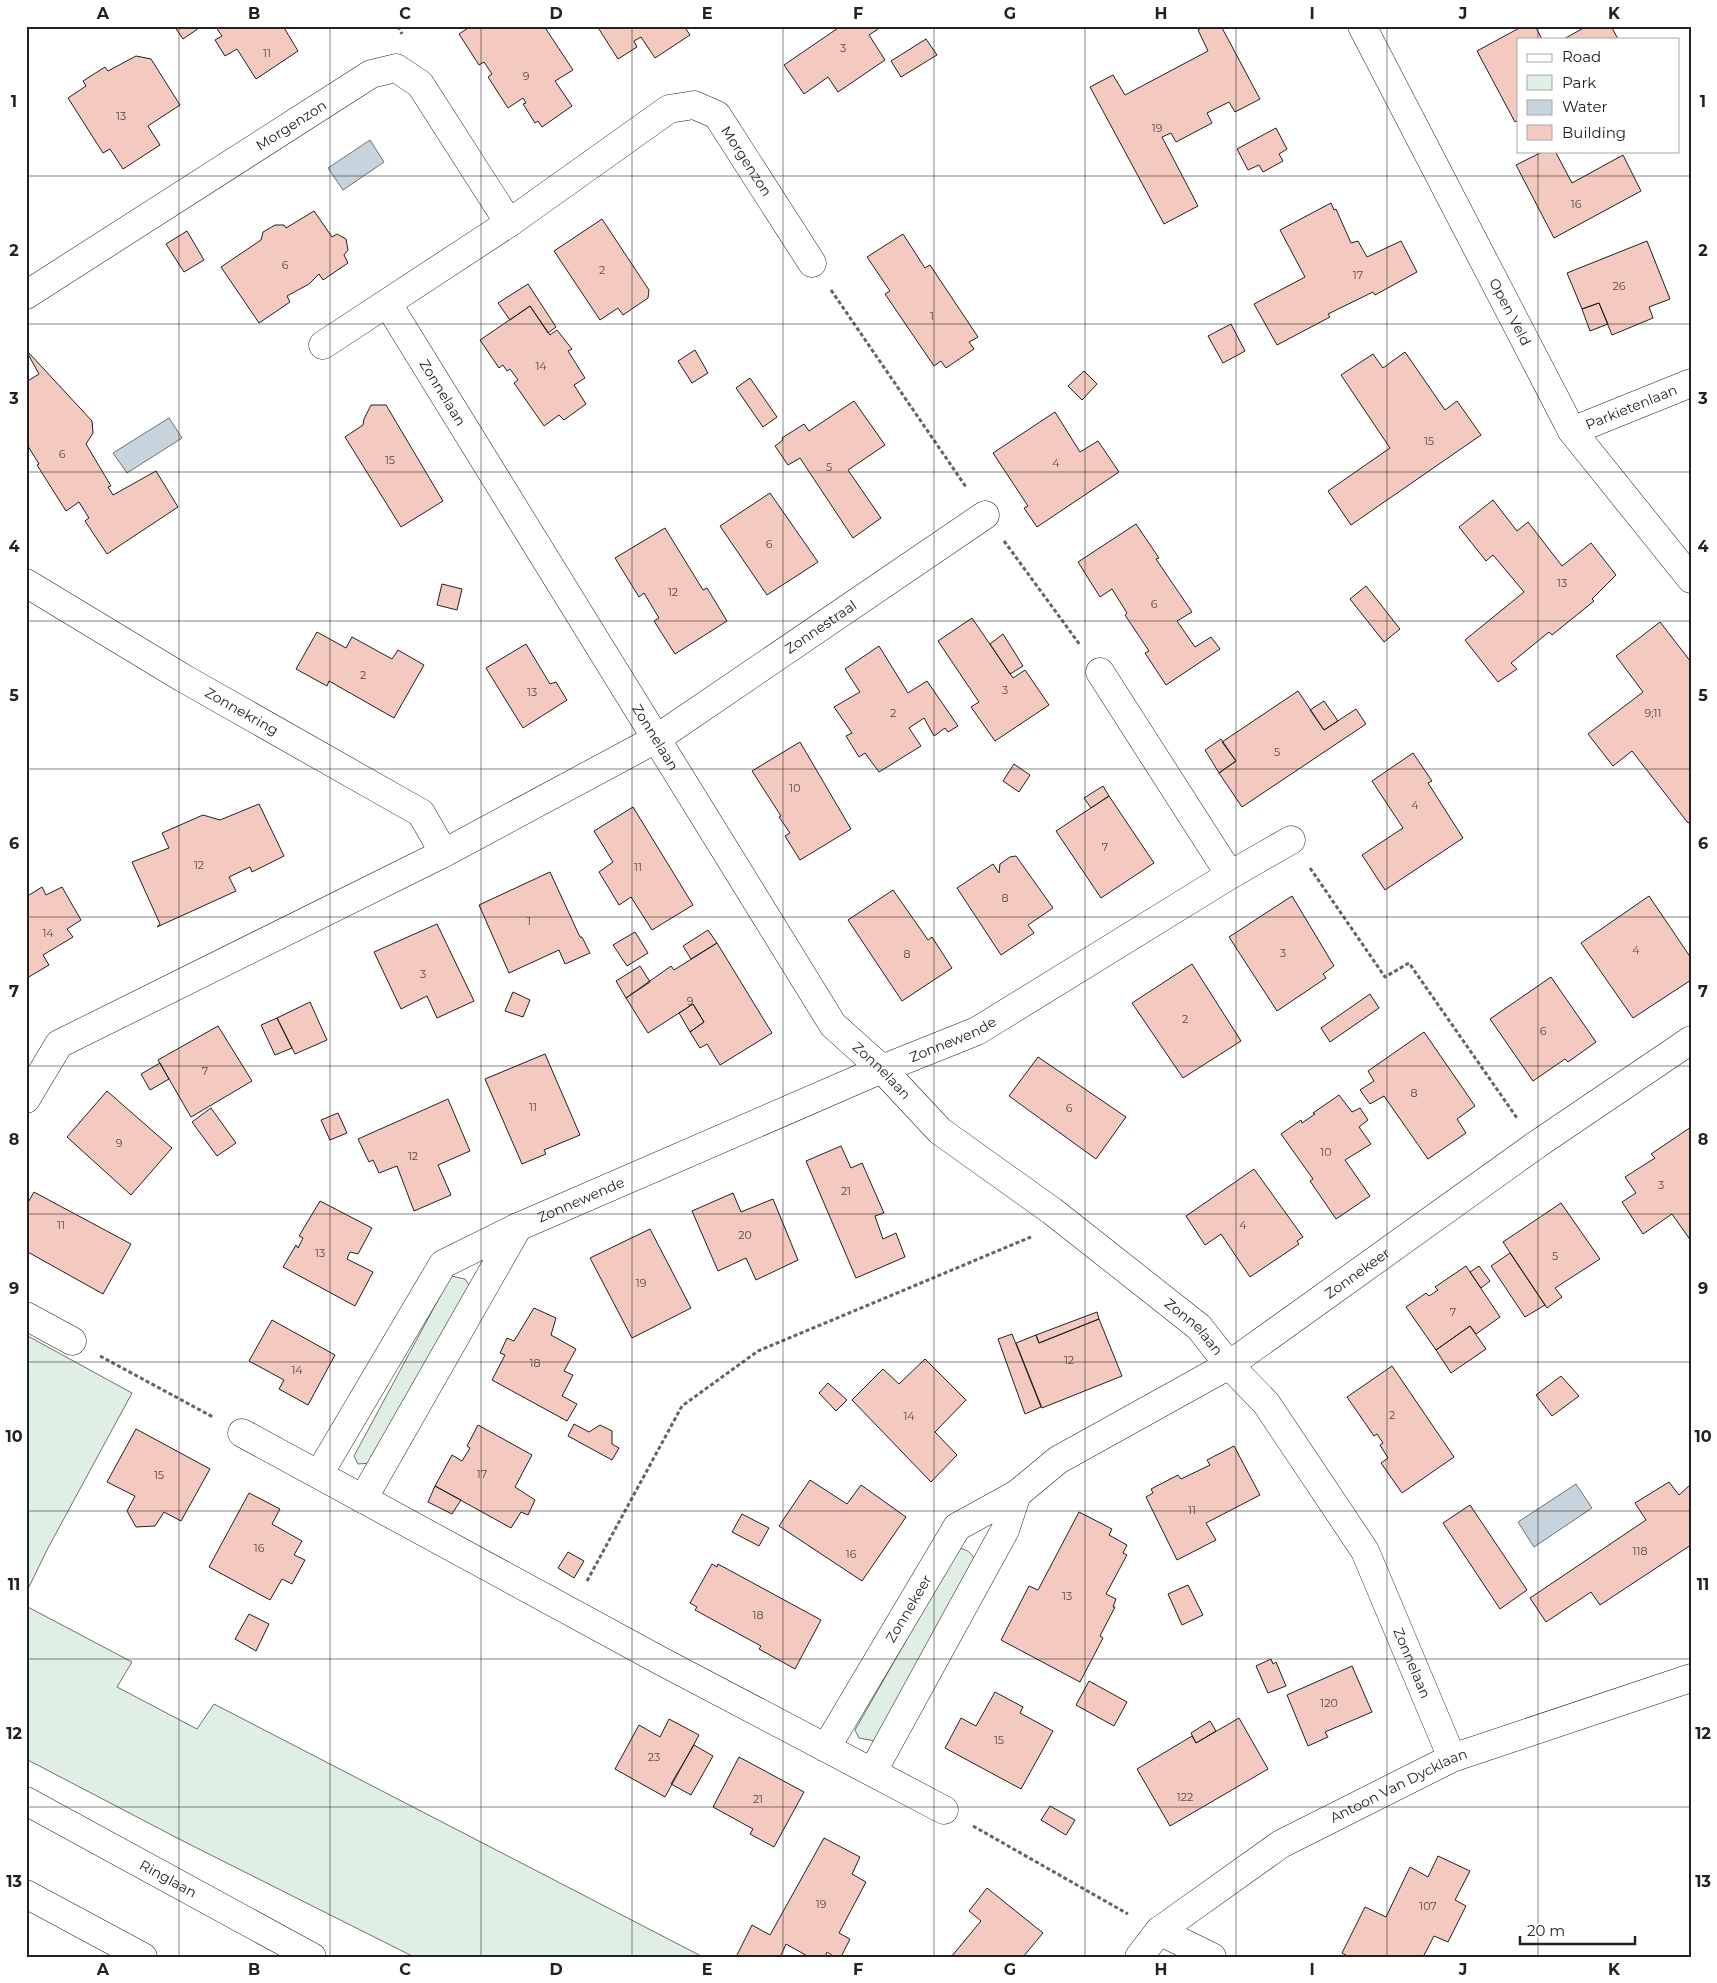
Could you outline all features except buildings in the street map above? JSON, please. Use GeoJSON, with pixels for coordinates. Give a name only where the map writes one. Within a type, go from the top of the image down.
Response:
{"type":"FeatureCollection","features":[{"type":"Feature","properties":{"kind":"main road","name":"Open Veld"},"geometry":{"type":"LineString","coordinates":[[1362,26],[1572,431],[1691,579]]}},
{"type":"Feature","properties":{"kind":"main road","name":"Morgenzon"},"geometry":{"type":"LineString","coordinates":[[26,295],[371,74],[396,68],[420,84],[509,223]]}},
{"type":"Feature","properties":{"kind":"main road","name":"Morgenzon"},"geometry":{"type":"LineString","coordinates":[[323,345],[509,223],[669,109],[694,105],[717,115],[812,263]]}},
{"type":"Feature","properties":{"kind":"main road","name":"Zonnelaan"},"geometry":{"type":"LineString","coordinates":[[388,304],[833,1025],[882,1070],[940,1132],[1052,1212],[1199,1327],[1229,1365],[1266,1404],[1365,1551],[1452,1758]]}},
{"type":"Feature","properties":{"kind":"main road","name":"Parkietenlaan"},"geometry":{"type":"LineString","coordinates":[[1572,431],[1691,384]]}},
{"type":"Feature","properties":{"kind":"main road","name":"Zonnestraal"},"geometry":{"type":"LineString","coordinates":[[656,739],[985,515]]}},
{"type":"Feature","properties":{"kind":"main road","name":"Zonnekring"},"geometry":{"type":"LineString","coordinates":[[26,582],[183,678],[421,813],[444,853]]}},
{"type":"Feature","properties":{"kind":"main road"},"geometry":{"type":"LineString","coordinates":[[1100,672],[1230,875]]}},
{"type":"Feature","properties":{"kind":"main road"},"geometry":{"type":"LineString","coordinates":[[26,1068],[59,1044],[444,853],[656,739]]}},
{"type":"Feature","properties":{"kind":"main road","name":"Zonnewende"},"geometry":{"type":"LineString","coordinates":[[319,1474],[443,1264],[518,1227],[977,1031],[1230,875],[1291,840]]}},
{"type":"Feature","properties":{"kind":"main road","name":"Zonnekeer"},"geometry":{"type":"LineString","coordinates":[[826,1748],[957,1527],[1017,1494],[1058,1460],[1229,1365],[1536,1145],[1691,1040]]}},
{"type":"Feature","properties":{"kind":"main road"},"geometry":{"type":"LineString","coordinates":[[26,1099],[59,1044]]}},
{"type":"Feature","properties":{"kind":"main road"},"geometry":{"type":"LineString","coordinates":[[368,1501],[518,1227]]}},
{"type":"Feature","properties":{"kind":"main road"},"geometry":{"type":"LineString","coordinates":[[26,1316],[72,1341]]}},
{"type":"Feature","properties":{"kind":"main road"},"geometry":{"type":"LineString","coordinates":[[242,1433],[661,1661],[944,1810]]}},
{"type":"Feature","properties":{"kind":"main road"},"geometry":{"type":"LineString","coordinates":[[873,1771],[1006,1530],[1017,1494]]}},
{"type":"Feature","properties":{"kind":"main road","name":"Antoon Van Dycklaan"},"geometry":{"type":"LineString","coordinates":[[1139,1957],[1159,1931],[1281,1844],[1452,1758],[1691,1678]]}},
{"type":"Feature","properties":{"kind":"main road","name":"Ringlaan"},"geometry":{"type":"LineString","coordinates":[[26,1801],[312,1957]]}},
{"type":"Feature","properties":{"kind":"main road"},"geometry":{"type":"LineString","coordinates":[[26,1894],[143,1957]]}},
{"type":"Feature","properties":{"kind":"main road"},"geometry":{"type":"LineString","coordinates":[[1159,1931],[1212,1957]]}},
{"type":"Feature","properties":{"kind":"path"},"geometry":{"type":"LineString","coordinates":[[812,263],[985,515],[1100,672]]}},
{"type":"Feature","properties":{"kind":"path"},"geometry":{"type":"LineString","coordinates":[[1291,840],[1385,977],[1409,963],[1536,1145]]}},
{"type":"Feature","properties":{"kind":"path"},"geometry":{"type":"LineString","coordinates":[[571,1612],[682,1406],[758,1351],[1029,1238],[1052,1212]]}},
{"type":"Feature","properties":{"kind":"path"},"geometry":{"type":"LineString","coordinates":[[72,1341],[242,1433]]}},
{"type":"Feature","properties":{"kind":"path"},"geometry":{"type":"LineString","coordinates":[[944,1810],[1159,1931]]}},
{"type":"Feature","properties":{"kind":"green space"},"geometry":{"type":"Polygon","coordinates":[[[451,1276],[465,1279],[471,1288],[372,1463],[358,1464],[354,1456],[451,1276]]]}},
{"type":"Feature","properties":{"kind":"green space"},"geometry":{"type":"Polygon","coordinates":[[[26,1335],[132,1393],[48,1548],[26,1593],[26,1335]]]}},
{"type":"Feature","properties":{"kind":"green space"},"geometry":{"type":"Polygon","coordinates":[[[959,1548],[969,1552],[975,1561],[875,1741],[859,1738],[855,1730],[959,1548]]]}},
{"type":"Feature","properties":{"kind":"green space"},"geometry":{"type":"Polygon","coordinates":[[[26,1606],[132,1662],[117,1687],[197,1729],[214,1704],[703,1957],[414,1957],[181,1840],[26,1759],[26,1606]]]}},
{"type":"Feature","properties":{"kind":"water"},"geometry":{"type":"Polygon","coordinates":[[[370,140],[384,162],[343,190],[328,168],[370,140]]]}},
{"type":"Feature","properties":{"kind":"water"},"geometry":{"type":"Polygon","coordinates":[[[169,418],[182,438],[127,473],[113,453],[169,418]]]}},
{"type":"Feature","properties":{"kind":"water"},"geometry":{"type":"Polygon","coordinates":[[[1576,1484],[1592,1508],[1534,1547],[1518,1522],[1576,1484]]]}}]}
